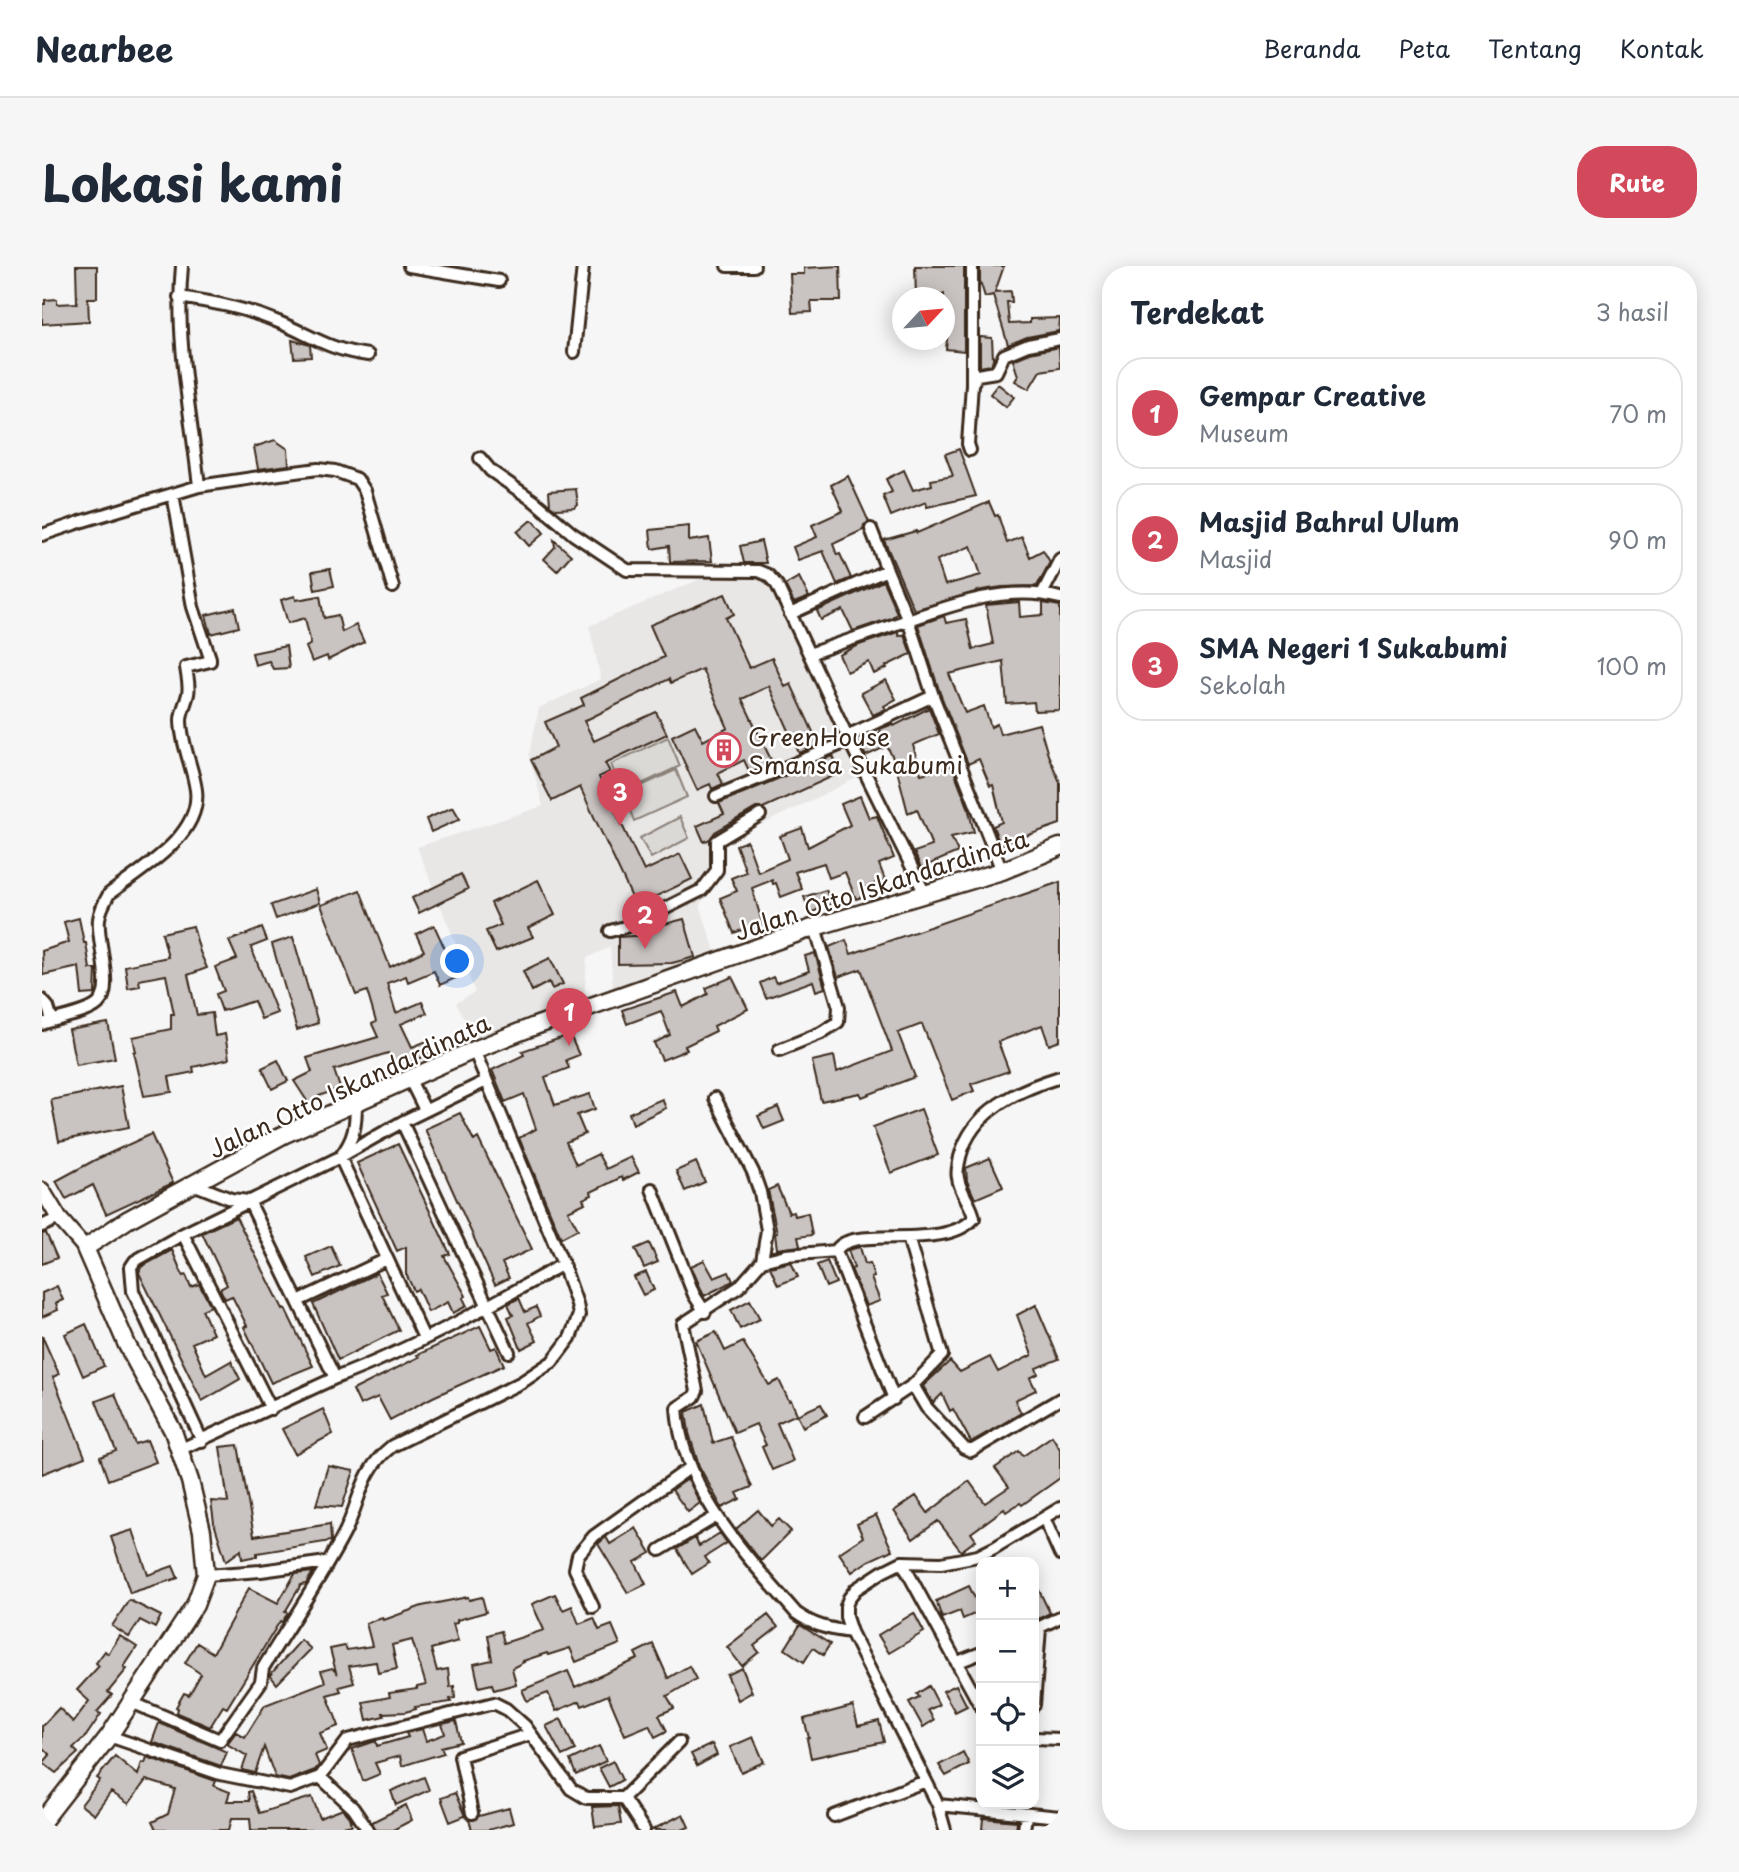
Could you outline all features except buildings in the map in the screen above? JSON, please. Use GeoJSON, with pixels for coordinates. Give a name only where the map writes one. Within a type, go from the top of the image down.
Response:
{"type":"FeatureCollection","features":[{"type":"Feature","properties":{"kind":"main road","name":"Jalan Otto Iskandardinata"},"geometry":{"type":"LineString","coordinates":[[85,1248],[127,1220],[283,1135],[474,1050],[815,927],[1002,871],[1060,847]]}},
{"type":"Feature","properties":{"kind":"main road"},"geometry":{"type":"LineString","coordinates":[[42,1822],[109,1736],[195,1605],[205,1575],[202,1531],[190,1481],[179,1450],[158,1399],[127,1345],[85,1248]]}},
{"type":"Feature","properties":{"kind":"street"},"geometry":{"type":"LineString","coordinates":[[182,266],[179,297],[199,486]]}},
{"type":"Feature","properties":{"kind":"street"},"geometry":{"type":"LineString","coordinates":[[409,266],[458,271],[499,281]]}},
{"type":"Feature","properties":{"kind":"street"},"geometry":{"type":"LineString","coordinates":[[574,352],[583,266]]}},
{"type":"Feature","properties":{"kind":"street"},"geometry":{"type":"LineString","coordinates":[[727,266],[754,266]]}},
{"type":"Feature","properties":{"kind":"street"},"geometry":{"type":"LineString","coordinates":[[970,450],[972,266]]}},
{"type":"Feature","properties":{"kind":"street"},"geometry":{"type":"LineString","coordinates":[[179,297],[253,312],[335,349],[368,355]]}},
{"type":"Feature","properties":{"kind":"street"},"geometry":{"type":"LineString","coordinates":[[972,384],[977,375],[996,372],[1004,355],[1028,345],[1060,339]]}},
{"type":"Feature","properties":{"kind":"street"},"geometry":{"type":"LineString","coordinates":[[480,458],[491,471],[534,501],[572,534],[620,566],[635,571],[758,570],[774,580],[925,894]]}},
{"type":"Feature","properties":{"kind":"street"},"geometry":{"type":"LineString","coordinates":[[42,536],[199,486],[308,470],[335,471],[357,478],[365,491],[393,587]]}},
{"type":"Feature","properties":{"kind":"street"},"geometry":{"type":"LineString","coordinates":[[42,1000],[48,1007],[47,1022],[88,1009],[101,1001],[104,994],[104,976],[99,920],[105,900],[109,894],[157,859],[191,820],[196,808],[194,777],[181,721],[189,686],[186,667],[205,663],[210,661],[210,658],[193,607],[173,494]]}},
{"type":"Feature","properties":{"kind":"street"},"geometry":{"type":"LineString","coordinates":[[871,529],[1002,871]]}},
{"type":"Feature","properties":{"kind":"street"},"geometry":{"type":"LineString","coordinates":[[1042,594],[1060,559]]}},
{"type":"Feature","properties":{"kind":"street"},"geometry":{"type":"LineString","coordinates":[[790,614],[887,570]]}},
{"type":"Feature","properties":{"kind":"street"},"geometry":{"type":"LineString","coordinates":[[809,654],[945,607],[1002,594],[1042,594],[1060,598]]}},
{"type":"Feature","properties":{"kind":"street"},"geometry":{"type":"LineString","coordinates":[[716,796],[848,738],[933,696]]}},
{"type":"Feature","properties":{"kind":"street"},"geometry":{"type":"LineString","coordinates":[[610,931],[632,925],[702,890],[717,870],[717,841],[760,815]]}},
{"type":"Feature","properties":{"kind":"street"},"geometry":{"type":"LineString","coordinates":[[779,1050],[821,1033],[838,1022],[839,1007],[815,927]]}},
{"type":"Feature","properties":{"kind":"street"},"geometry":{"type":"LineString","coordinates":[[131,1702],[220,1740],[261,1682],[263,1668],[345,1532],[369,1470],[380,1456],[393,1446],[540,1372],[561,1352],[575,1329],[579,1315],[578,1304],[474,1050]]}},
{"type":"Feature","properties":{"kind":"street"},"geometry":{"type":"LineString","coordinates":[[762,1261],[786,1255],[836,1251],[843,1243],[857,1240],[942,1236],[957,1231],[974,1218],[957,1178],[957,1170],[967,1137],[974,1125],[1000,1103],[1028,1086],[1060,1077]]}},
{"type":"Feature","properties":{"kind":"street"},"geometry":{"type":"LineString","coordinates":[[409,1078],[425,1110]]}},
{"type":"Feature","properties":{"kind":"street"},"geometry":{"type":"LineString","coordinates":[[202,1441],[131,1282],[131,1267],[135,1261],[183,1234],[486,1081]]}},
{"type":"Feature","properties":{"kind":"street"},"geometry":{"type":"LineString","coordinates":[[715,1097],[753,1172],[760,1192],[767,1230],[762,1261],[739,1287],[705,1312],[683,1324],[697,1391],[694,1397],[678,1406],[677,1411],[691,1467],[717,1516],[796,1613],[810,1623],[851,1632]]}},
{"type":"Feature","properties":{"kind":"street"},"geometry":{"type":"LineString","coordinates":[[340,1157],[351,1143],[354,1133],[356,1101]]}},
{"type":"Feature","properties":{"kind":"street"},"geometry":{"type":"LineString","coordinates":[[402,1122],[509,1352]]}},
{"type":"Feature","properties":{"kind":"street"},"geometry":{"type":"LineString","coordinates":[[340,1157],[424,1338]]}},
{"type":"Feature","properties":{"kind":"street"},"geometry":{"type":"LineString","coordinates":[[193,1184],[231,1199],[249,1201]]}},
{"type":"Feature","properties":{"kind":"street"},"geometry":{"type":"LineString","coordinates":[[652,1189],[694,1295],[705,1312]]}},
{"type":"Feature","properties":{"kind":"street"},"geometry":{"type":"LineString","coordinates":[[42,1190],[59,1218],[85,1248]]}},
{"type":"Feature","properties":{"kind":"street"},"geometry":{"type":"LineString","coordinates":[[249,1201],[335,1378]]}},
{"type":"Feature","properties":{"kind":"street"},"geometry":{"type":"LineString","coordinates":[[42,1226],[59,1218]]}},
{"type":"Feature","properties":{"kind":"street"},"geometry":{"type":"LineString","coordinates":[[183,1234],[271,1409]]}},
{"type":"Feature","properties":{"kind":"street"},"geometry":{"type":"LineString","coordinates":[[865,1417],[913,1385],[942,1355],[908,1237]]}},
{"type":"Feature","properties":{"kind":"street"},"geometry":{"type":"LineString","coordinates":[[836,1251],[894,1399]]}},
{"type":"Feature","properties":{"kind":"street"},"geometry":{"type":"LineString","coordinates":[[298,1301],[387,1259]]}},
{"type":"Feature","properties":{"kind":"street"},"geometry":{"type":"LineString","coordinates":[[179,1450],[335,1378],[373,1364],[488,1306],[563,1264]]}},
{"type":"Feature","properties":{"kind":"street"},"geometry":{"type":"LineString","coordinates":[[913,1385],[926,1407],[964,1448],[971,1451],[1060,1399]]}},
{"type":"Feature","properties":{"kind":"street"},"geometry":{"type":"LineString","coordinates":[[593,1607],[575,1569],[578,1555],[594,1536],[691,1467]]}},
{"type":"Feature","properties":{"kind":"street"},"geometry":{"type":"LineString","coordinates":[[945,1830],[938,1805],[851,1632],[846,1606],[849,1598],[867,1581],[902,1562],[950,1562],[978,1556],[1060,1508]]}},
{"type":"Feature","properties":{"kind":"street"},"geometry":{"type":"LineString","coordinates":[[660,1550],[717,1516]]}},
{"type":"Feature","properties":{"kind":"street"},"geometry":{"type":"LineString","coordinates":[[1044,1518],[1060,1555]]}},
{"type":"Feature","properties":{"kind":"street"},"geometry":{"type":"LineString","coordinates":[[205,1575],[327,1562]]}},
{"type":"Feature","properties":{"kind":"street"},"geometry":{"type":"LineString","coordinates":[[902,1562],[976,1697]]}},
{"type":"Feature","properties":{"kind":"street"},"geometry":{"type":"LineString","coordinates":[[1039,1628],[1060,1617]]}},
{"type":"Feature","properties":{"kind":"street"},"geometry":{"type":"LineString","coordinates":[[958,1662],[976,1655]]}},
{"type":"Feature","properties":{"kind":"street"},"geometry":{"type":"LineString","coordinates":[[109,1736],[220,1774],[290,1788],[320,1777],[348,1740],[494,1703],[506,1709],[530,1734],[566,1786],[586,1798],[623,1798],[679,1742]]}},
{"type":"Feature","properties":{"kind":"street"},"geometry":{"type":"LineString","coordinates":[[471,1813],[460,1756],[530,1734]]}},
{"type":"Feature","properties":{"kind":"street"},"geometry":{"type":"LineString","coordinates":[[1039,1738],[1060,1740]]}},
{"type":"Feature","properties":{"kind":"street"},"geometry":{"type":"LineString","coordinates":[[320,1777],[353,1808],[368,1830]]}},
{"type":"Feature","properties":{"kind":"street"},"geometry":{"type":"LineString","coordinates":[[834,1816],[926,1781]]}},
{"type":"Feature","properties":{"kind":"street"},"geometry":{"type":"LineString","coordinates":[[623,1798],[643,1830]]}},
{"type":"Feature","properties":{"kind":"street"},"geometry":{"type":"LineString","coordinates":[[938,1805],[1060,1817]]}},
{"type":"Feature","properties":{"kind":"street"},"geometry":{"type":"LineString","coordinates":[[1024,1830],[1026,1815]]}},
{"type":"Feature","properties":{"kind":"shaded area"},"geometry":{"type":"Polygon","coordinates":[[[705,577],[769,580],[859,777],[718,846],[709,853],[714,877],[700,905],[717,957],[619,992],[613,989],[610,947],[587,958],[584,1005],[477,1045],[456,1003],[475,992],[417,847],[543,806],[529,755],[539,708],[601,679],[589,626],[705,577]]]}},
{"type":"Feature","properties":{"kind":"shaded area"},"geometry":{"type":"Polygon","coordinates":[[[668,737],[680,766],[622,793],[611,764],[668,737]]]}},
{"type":"Feature","properties":{"kind":"shaded area"},"geometry":{"type":"Polygon","coordinates":[[[676,770],[687,797],[634,821],[624,794],[676,770]]]}},
{"type":"Feature","properties":{"kind":"shaded area"},"geometry":{"type":"Polygon","coordinates":[[[680,817],[689,838],[651,858],[640,838],[680,817]]]}},
{"type":"Feature","properties":{"kind":"place","name":"GreenHouse Smansa Sukabumi"},"geometry":{"type":"Point","coordinates":[724,750]}},
{"type":"Feature","properties":{"kind":"place","name":"SMA Negeri 1 Sukabumi"},"geometry":{"type":"Point","coordinates":[620,826]}},
{"type":"Feature","properties":{"kind":"place","name":"Masjid Bahrul Ulum"},"geometry":{"type":"Point","coordinates":[645,949]}},
{"type":"Feature","properties":{"kind":"place","name":"Gempar Creative"},"geometry":{"type":"Point","coordinates":[569,1046]}}]}
